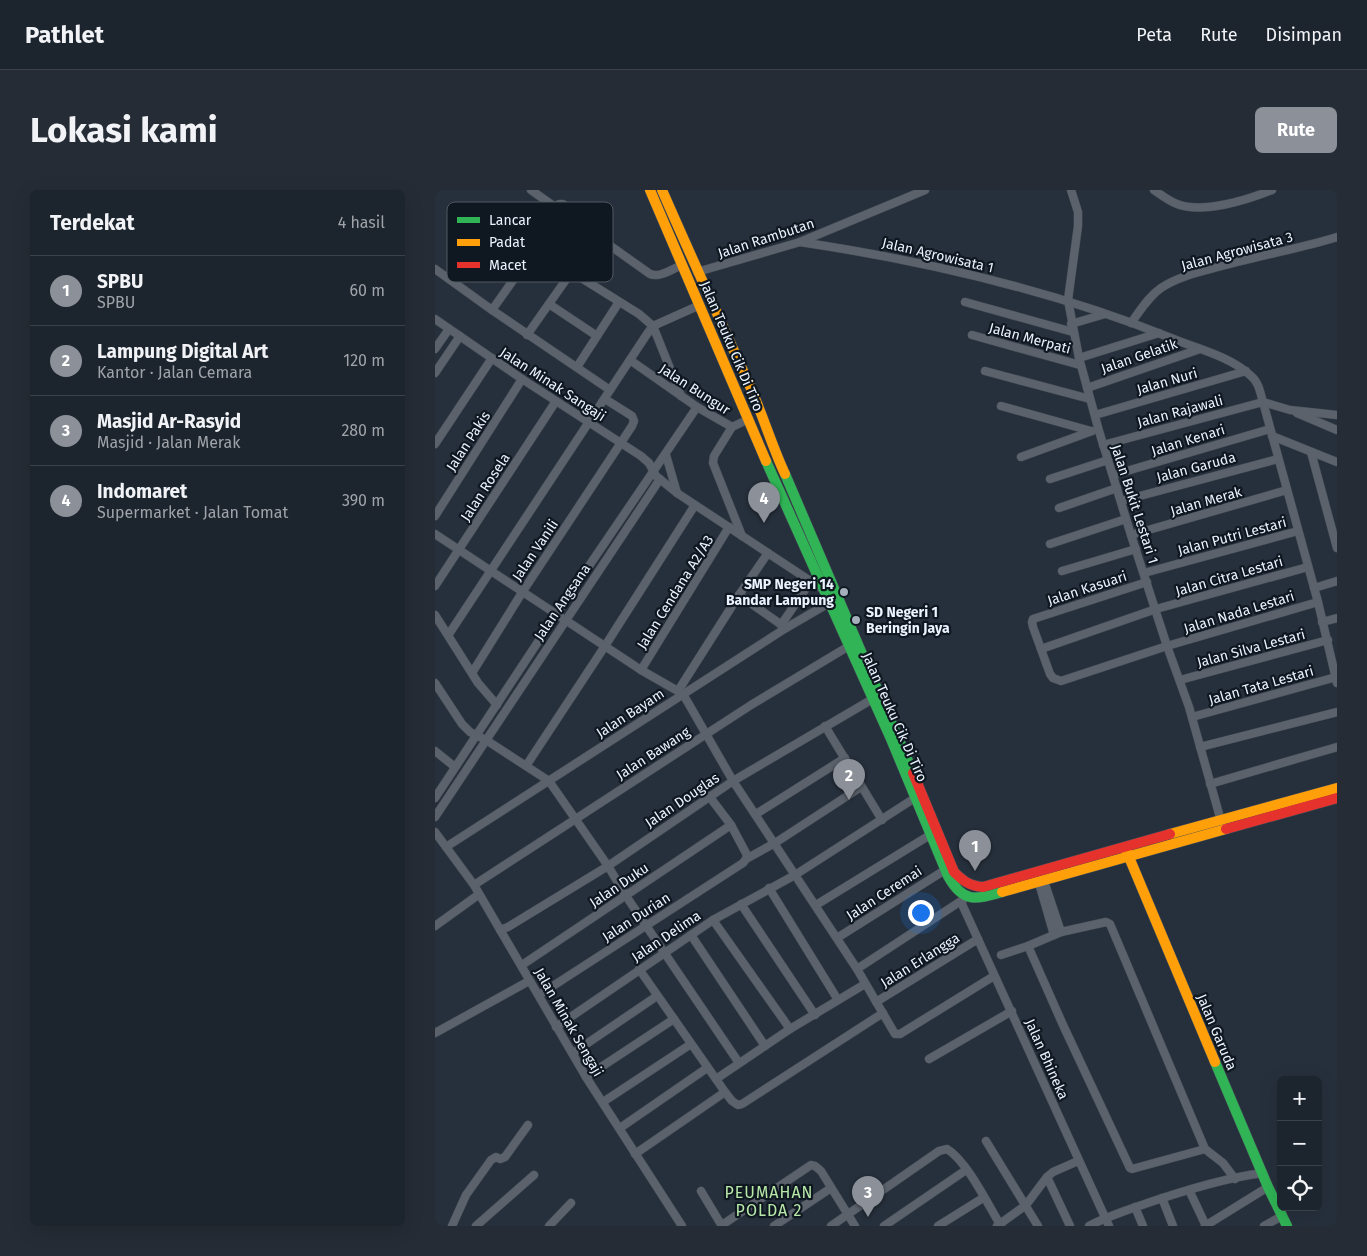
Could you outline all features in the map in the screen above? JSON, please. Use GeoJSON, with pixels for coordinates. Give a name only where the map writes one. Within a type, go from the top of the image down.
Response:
{"type":"FeatureCollection","features":[{"type":"Feature","properties":{"kind":"street"},"geometry":{"type":"LineString","coordinates":[[531,190],[548,202]]}},
{"type":"Feature","properties":{"kind":"street","name":"Jalan Teuku Cik Di Tiro"},"geometry":{"type":"LineString","coordinates":[[650,190],[747,420],[821,569],[824,590],[829,603],[876,697]]}},
{"type":"Feature","properties":{"kind":"street","name":"Jalan Rambutan"},"geometry":{"type":"LineString","coordinates":[[697,272],[800,242],[925,190]]}},
{"type":"Feature","properties":{"kind":"street","name":"Jalan Bukit Lestari 1"},"geometry":{"type":"LineString","coordinates":[[1071,190],[1078,212],[1078,226],[1068,300],[1072,328],[1095,415],[1095,431],[1103,444],[1167,646],[1192,717],[1221,821]]}},
{"type":"Feature","properties":{"kind":"street"},"geometry":{"type":"LineString","coordinates":[[1154,190],[1177,204],[1196,208],[1218,206],[1272,190]]}},
{"type":"Feature","properties":{"kind":"street"},"geometry":{"type":"LineString","coordinates":[[655,202],[663,205],[666,200],[664,193]]}},
{"type":"Feature","properties":{"kind":"street","name":"Jalan Teuku Cik Di Tiro"},"geometry":{"type":"LineString","coordinates":[[664,193],[697,272],[746,376],[821,569],[876,697],[919,796],[961,881],[972,887],[983,887],[1337,798]]}},
{"type":"Feature","properties":{"kind":"street"},"geometry":{"type":"LineString","coordinates":[[666,228],[669,220],[677,223]]}},
{"type":"Feature","properties":{"kind":"street","name":"Jalan Agrowisata 3"},"geometry":{"type":"LineString","coordinates":[[1131,323],[1151,297],[1161,288],[1178,280],[1205,270],[1337,237]]}},
{"type":"Feature","properties":{"kind":"street","name":"Jalan Agrowisata 1"},"geometry":{"type":"LineString","coordinates":[[800,242],[868,252],[978,276],[1068,300],[1200,349],[1229,361],[1246,371]]}},
{"type":"Feature","properties":{"kind":"street"},"geometry":{"type":"LineString","coordinates":[[613,248],[655,276],[682,265]]}},
{"type":"Feature","properties":{"kind":"street"},"geometry":{"type":"LineString","coordinates":[[435,269],[447,278]]}},
{"type":"Feature","properties":{"kind":"street"},"geometry":{"type":"LineString","coordinates":[[453,282],[610,390]]}},
{"type":"Feature","properties":{"kind":"street"},"geometry":{"type":"LineString","coordinates":[[492,310],[512,282]]}},
{"type":"Feature","properties":{"kind":"street"},"geometry":{"type":"LineString","coordinates":[[527,334],[564,282]]}},
{"type":"Feature","properties":{"kind":"street"},"geometry":{"type":"LineString","coordinates":[[587,282],[639,314],[653,326],[681,396]]}},
{"type":"Feature","properties":{"kind":"street"},"geometry":{"type":"LineString","coordinates":[[577,367],[619,302]]}},
{"type":"Feature","properties":{"kind":"street"},"geometry":{"type":"LineString","coordinates":[[965,302],[1072,328],[1105,314]]}},
{"type":"Feature","properties":{"kind":"street"},"geometry":{"type":"LineString","coordinates":[[549,304],[597,336]]}},
{"type":"Feature","properties":{"kind":"street"},"geometry":{"type":"LineString","coordinates":[[449,634],[653,326],[698,306]]}},
{"type":"Feature","properties":{"kind":"street","name":"Jalan Minak Sangaji"},"geometry":{"type":"LineString","coordinates":[[435,319],[522,379],[645,459],[653,472],[677,493],[824,590]]}},
{"type":"Feature","properties":{"kind":"street"},"geometry":{"type":"LineString","coordinates":[[435,349],[449,329]]}},
{"type":"Feature","properties":{"kind":"street"},"geometry":{"type":"LineString","coordinates":[[1080,361],[1159,333]]}},
{"type":"Feature","properties":{"kind":"street","name":"Jalan Merpati"},"geometry":{"type":"LineString","coordinates":[[972,335],[1080,361]]}},
{"type":"Feature","properties":{"kind":"street"},"geometry":{"type":"LineString","coordinates":[[435,373],[460,336]]}},
{"type":"Feature","properties":{"kind":"street","name":"Jalan Gelatik"},"geometry":{"type":"LineString","coordinates":[[1087,388],[1200,349]]}},
{"type":"Feature","properties":{"kind":"street"},"geometry":{"type":"LineString","coordinates":[[435,444],[492,358]]}},
{"type":"Feature","properties":{"kind":"street","name":"Jalan Bungur"},"geometry":{"type":"LineString","coordinates":[[630,360],[697,407],[732,428],[747,420]]}},
{"type":"Feature","properties":{"kind":"street"},"geometry":{"type":"LineString","coordinates":[[985,371],[1090,399]]}},
{"type":"Feature","properties":{"kind":"street"},"geometry":{"type":"LineString","coordinates":[[1246,371],[1256,381],[1263,402],[1334,659],[1336,680]]}},
{"type":"Feature","properties":{"kind":"street","name":"Jalan Nuri"},"geometry":{"type":"LineString","coordinates":[[1095,415],[1246,371]]}},
{"type":"Feature","properties":{"kind":"street","name":"Jalan Pakis"},"geometry":{"type":"LineString","coordinates":[[435,516],[522,379]]}},
{"type":"Feature","properties":{"kind":"street","name":"Jalan Vanili"},"geometry":{"type":"LineString","coordinates":[[472,673],[523,591],[622,444],[632,426],[634,420],[632,416],[605,399]]}},
{"type":"Feature","properties":{"kind":"street","name":"Jalan Rosela"},"geometry":{"type":"LineString","coordinates":[[435,586],[556,401]]}},
{"type":"Feature","properties":{"kind":"street"},"geometry":{"type":"LineString","coordinates":[[1263,402],[1290,410],[1337,430]]}},
{"type":"Feature","properties":{"kind":"street","name":"Jalan Rajawali"},"geometry":{"type":"LineString","coordinates":[[1103,444],[1263,402]]}},
{"type":"Feature","properties":{"kind":"street"},"geometry":{"type":"LineString","coordinates":[[1001,406],[1095,431]]}},
{"type":"Feature","properties":{"kind":"street"},"geometry":{"type":"LineString","coordinates":[[435,798],[557,613],[697,407]]}},
{"type":"Feature","properties":{"kind":"street"},"geometry":{"type":"LineString","coordinates":[[1290,410],[1337,415]]}},
{"type":"Feature","properties":{"kind":"street"},"geometry":{"type":"LineString","coordinates":[[732,428],[714,456],[713,463],[742,536]]}},
{"type":"Feature","properties":{"kind":"street"},"geometry":{"type":"LineString","coordinates":[[1021,457],[1095,431]]}},
{"type":"Feature","properties":{"kind":"street"},"geometry":{"type":"LineString","coordinates":[[1271,433],[1337,462]]}},
{"type":"Feature","properties":{"kind":"street","name":"Jalan Kenari"},"geometry":{"type":"LineString","coordinates":[[1113,475],[1271,433]]}},
{"type":"Feature","properties":{"kind":"street"},"geometry":{"type":"LineString","coordinates":[[764,454],[773,446]]}},
{"type":"Feature","properties":{"kind":"street"},"geometry":{"type":"LineString","coordinates":[[1311,452],[1337,548]]}},
{"type":"Feature","properties":{"kind":"street"},"geometry":{"type":"LineString","coordinates":[[666,455],[677,493]]}},
{"type":"Feature","properties":{"kind":"street"},"geometry":{"type":"LineString","coordinates":[[1050,479],[1108,460]]}},
{"type":"Feature","properties":{"kind":"street","name":"Jalan Garuda"},"geometry":{"type":"LineString","coordinates":[[1121,501],[1278,460]]}},
{"type":"Feature","properties":{"kind":"street","name":"Jalan Angsana"},"geometry":{"type":"LineString","coordinates":[[435,817],[660,479]]}},
{"type":"Feature","properties":{"kind":"street"},"geometry":{"type":"LineString","coordinates":[[1059,508],[1117,488]]}},
{"type":"Feature","properties":{"kind":"street","name":"Jalan Merak"},"geometry":{"type":"LineString","coordinates":[[1131,535],[1287,490]]}},
{"type":"Feature","properties":{"kind":"street"},"geometry":{"type":"LineString","coordinates":[[526,766],[695,505]]}},
{"type":"Feature","properties":{"kind":"street"},"geometry":{"type":"LineString","coordinates":[[1050,544],[1127,519]]}},
{"type":"Feature","properties":{"kind":"street","name":"Jalan Cendana A2/A3"},"geometry":{"type":"LineString","coordinates":[[641,670],[729,527]]}},
{"type":"Feature","properties":{"kind":"street","name":"Jalan Putri Lestari"},"geometry":{"type":"LineString","coordinates":[[1144,573],[1298,531]]}},
{"type":"Feature","properties":{"kind":"street","name":"Jalan Angsana"},"geometry":{"type":"LineString","coordinates":[[435,534],[641,670],[681,693]]}},
{"type":"Feature","properties":{"kind":"street"},"geometry":{"type":"LineString","coordinates":[[1062,571],[1136,549]]}},
{"type":"Feature","properties":{"kind":"street"},"geometry":{"type":"LineString","coordinates":[[768,553],[739,595],[681,693],[733,781],[816,905],[893,1031],[897,1034],[995,976]]}},
{"type":"Feature","properties":{"kind":"street","name":"Jalan Citra Lestari"},"geometry":{"type":"LineString","coordinates":[[1041,649],[1156,609],[1308,567]]}},
{"type":"Feature","properties":{"kind":"street"},"geometry":{"type":"LineString","coordinates":[[739,595],[784,627],[811,581]]}},
{"type":"Feature","properties":{"kind":"street"},"geometry":{"type":"LineString","coordinates":[[1314,588],[1337,581]]}},
{"type":"Feature","properties":{"kind":"street","name":"Jalan Kasuari"},"geometry":{"type":"LineString","coordinates":[[1041,649],[1032,622],[1035,617],[1147,582]]}},
{"type":"Feature","properties":{"kind":"street","name":"Jalan Nada Lestari"},"geometry":{"type":"LineString","coordinates":[[1041,649],[1050,674],[1053,678],[1061,681],[1167,646],[1318,602]]}},
{"type":"Feature","properties":{"kind":"street","name":"Jalan Bayam"},"geometry":{"type":"LineString","coordinates":[[446,847],[784,627],[829,603]]}},
{"type":"Feature","properties":{"kind":"street"},"geometry":{"type":"LineString","coordinates":[[435,615],[449,634],[472,673],[497,705]]}},
{"type":"Feature","properties":{"kind":"street"},"geometry":{"type":"LineString","coordinates":[[1323,622],[1337,618]]}},
{"type":"Feature","properties":{"kind":"street","name":"Jalan Silva Lestari"},"geometry":{"type":"LineString","coordinates":[[1180,680],[1328,640]]}},
{"type":"Feature","properties":{"kind":"street","name":"Jalan Bawang"},"geometry":{"type":"LineString","coordinates":[[474,885],[705,735],[849,646]]}},
{"type":"Feature","properties":{"kind":"street","name":"Jalan Tata Lestari"},"geometry":{"type":"LineString","coordinates":[[1192,717],[1336,680]]}},
{"type":"Feature","properties":{"kind":"street"},"geometry":{"type":"LineString","coordinates":[[435,683],[462,724],[476,735],[549,781],[739,1063]]}},
{"type":"Feature","properties":{"kind":"street","name":"Jalan Douglas"},"geometry":{"type":"LineString","coordinates":[[501,930],[608,866],[733,781],[876,697]]}},
{"type":"Feature","properties":{"kind":"street"},"geometry":{"type":"LineString","coordinates":[[1200,747],[1337,712]]}},
{"type":"Feature","properties":{"kind":"street"},"geometry":{"type":"LineString","coordinates":[[825,726],[882,820]]}},
{"type":"Feature","properties":{"kind":"street"},"geometry":{"type":"LineString","coordinates":[[1210,784],[1337,748]]}},
{"type":"Feature","properties":{"kind":"street"},"geometry":{"type":"LineString","coordinates":[[435,751],[455,767]]}},
{"type":"Feature","properties":{"kind":"street"},"geometry":{"type":"LineString","coordinates":[[756,814],[845,758]]}},
{"type":"Feature","properties":{"kind":"street","name":"Jalan Durian"},"geometry":{"type":"LineString","coordinates":[[539,995],[743,863],[746,859],[775,844],[861,787]]}},
{"type":"Feature","properties":{"kind":"street","name":"Jalan Teuku Cik Di Tiro"},"geometry":{"type":"LineString","coordinates":[[919,796],[930,835],[945,870],[964,899],[973,899],[1041,882],[1127,851],[1221,821],[1337,788]]}},
{"type":"Feature","properties":{"kind":"street"},"geometry":{"type":"LineString","coordinates":[[709,796],[731,825],[747,855],[746,859]]}},
{"type":"Feature","properties":{"kind":"street","name":"Jalan Delima"},"geometry":{"type":"LineString","coordinates":[[557,1027],[713,920],[795,875],[919,796]]}},
{"type":"Feature","properties":{"kind":"street","name":"Jalan Duku"},"geometry":{"type":"LineString","coordinates":[[522,965],[731,825]]}},
{"type":"Feature","properties":{"kind":"street","name":"Jalan Minak Sengaji"},"geometry":{"type":"LineString","coordinates":[[435,832],[474,885],[478,895],[522,965],[529,981],[586,1077],[682,1226]]}},
{"type":"Feature","properties":{"kind":"street"},"geometry":{"type":"LineString","coordinates":[[816,905],[930,835]]}},
{"type":"Feature","properties":{"kind":"street","name":"Jalan Garuda"},"geometry":{"type":"LineString","coordinates":[[1127,851],[1268,1187],[1287,1226]]}},
{"type":"Feature","properties":{"kind":"street","name":"Jalan Ceremai"},"geometry":{"type":"LineString","coordinates":[[837,938],[945,870]]}},
{"type":"Feature","properties":{"kind":"street"},"geometry":{"type":"LineString","coordinates":[[1041,882],[1058,933]]}},
{"type":"Feature","properties":{"kind":"street"},"geometry":{"type":"LineString","coordinates":[[769,888],[838,1000]]}},
{"type":"Feature","properties":{"kind":"street"},"geometry":{"type":"LineString","coordinates":[[435,926],[478,895]]}},
{"type":"Feature","properties":{"kind":"street"},"geometry":{"type":"LineString","coordinates":[[857,970],[964,899]]}},
{"type":"Feature","properties":{"kind":"street","name":"Jalan Bhineka"},"geometry":{"type":"LineString","coordinates":[[964,899],[978,939],[1109,1226]]}},
{"type":"Feature","properties":{"kind":"street"},"geometry":{"type":"LineString","coordinates":[[741,904],[815,1014]]}},
{"type":"Feature","properties":{"kind":"street"},"geometry":{"type":"LineString","coordinates":[[713,920],[790,1029]]}},
{"type":"Feature","properties":{"kind":"street"},"geometry":{"type":"LineString","coordinates":[[1001,955],[1058,933],[1108,922],[1113,928],[1138,992],[1205,1149],[1223,1163],[1235,1179]]}},
{"type":"Feature","properties":{"kind":"street"},"geometry":{"type":"LineString","coordinates":[[691,935],[765,1046]]}},
{"type":"Feature","properties":{"kind":"street","name":"Jalan Erlangga"},"geometry":{"type":"LineString","coordinates":[[876,1002],[978,939]]}},
{"type":"Feature","properties":{"kind":"street"},"geometry":{"type":"LineString","coordinates":[[1028,946],[1130,1168],[1205,1149]]}},
{"type":"Feature","properties":{"kind":"street"},"geometry":{"type":"LineString","coordinates":[[639,969],[707,1068],[735,1104],[742,1104],[883,1013]]}},
{"type":"Feature","properties":{"kind":"street"},"geometry":{"type":"LineString","coordinates":[[436,1030],[529,981]]}},
{"type":"Feature","properties":{"kind":"street"},"geometry":{"type":"LineString","coordinates":[[716,1079],[790,1029],[865,984]]}},
{"type":"Feature","properties":{"kind":"street"},"geometry":{"type":"LineString","coordinates":[[573,1053],[657,996]]}},
{"type":"Feature","properties":{"kind":"street"},"geometry":{"type":"LineString","coordinates":[[929,1059],[1012,1011]]}},
{"type":"Feature","properties":{"kind":"street"},"geometry":{"type":"LineString","coordinates":[[586,1077],[673,1019]]}},
{"type":"Feature","properties":{"kind":"street"},"geometry":{"type":"LineString","coordinates":[[603,1102],[691,1044]]}},
{"type":"Feature","properties":{"kind":"street"},"geometry":{"type":"LineString","coordinates":[[619,1128],[707,1068]]}},
{"type":"Feature","properties":{"kind":"street"},"geometry":{"type":"LineString","coordinates":[[635,1154],[725,1092]]}},
{"type":"Feature","properties":{"kind":"street"},"geometry":{"type":"LineString","coordinates":[[452,1226],[466,1195],[491,1160],[496,1157],[500,1159],[505,1157],[528,1125]]}},
{"type":"Feature","properties":{"kind":"street"},"geometry":{"type":"LineString","coordinates":[[986,1141],[1038,1226]]}},
{"type":"Feature","properties":{"kind":"street"},"geometry":{"type":"LineString","coordinates":[[831,1226],[939,1152],[947,1149],[953,1153],[966,1170],[999,1225],[1026,1205],[1053,1172],[1079,1161]]}},
{"type":"Feature","properties":{"kind":"street"},"geometry":{"type":"LineString","coordinates":[[701,1191],[722,1226],[811,1165],[821,1171],[855,1226]]}},
{"type":"Feature","properties":{"kind":"street"},"geometry":{"type":"LineString","coordinates":[[883,1226],[966,1170]]}},
{"type":"Feature","properties":{"kind":"street"},"geometry":{"type":"LineString","coordinates":[[1089,1226],[1105,1217],[1161,1198],[1247,1175],[1263,1173]]}},
{"type":"Feature","properties":{"kind":"street"},"geometry":{"type":"LineString","coordinates":[[476,1226],[534,1174]]}},
{"type":"Feature","properties":{"kind":"street"},"geometry":{"type":"LineString","coordinates":[[1047,1177],[1070,1226]]}},
{"type":"Feature","properties":{"kind":"street"},"geometry":{"type":"LineString","coordinates":[[1189,1190],[1206,1226],[1268,1187]]}},
{"type":"Feature","properties":{"kind":"street"},"geometry":{"type":"LineString","coordinates":[[774,1226],[831,1188]]}},
{"type":"Feature","properties":{"kind":"street"},"geometry":{"type":"LineString","coordinates":[[938,1226],[983,1198]]}},
{"type":"Feature","properties":{"kind":"street"},"geometry":{"type":"LineString","coordinates":[[1161,1198],[1173,1226]]}},
{"type":"Feature","properties":{"kind":"street"},"geometry":{"type":"LineString","coordinates":[[549,1226],[571,1203]]}},
{"type":"Feature","properties":{"kind":"street"},"geometry":{"type":"LineString","coordinates":[[1135,1207],[1143,1226]]}},
{"type":"Feature","properties":{"kind":"street"},"geometry":{"type":"LineString","coordinates":[[1264,1226],[1282,1216]]}},
{"type":"Feature","properties":{"kind":"traffic: fast"},"geometry":{"type":"LineString","coordinates":[[766,461],[891,739],[948,876],[959,891],[971,897],[984,897],[1002,892]]}},
{"type":"Feature","properties":{"kind":"traffic: fast"},"geometry":{"type":"LineString","coordinates":[[785,474],[913,773]]}},
{"type":"Feature","properties":{"kind":"traffic: fast"},"geometry":{"type":"LineString","coordinates":[[1215,1062],[1268,1187],[1287,1226]]}},
{"type":"Feature","properties":{"kind":"traffic: slow"},"geometry":{"type":"LineString","coordinates":[[650,190],[766,461]]}},
{"type":"Feature","properties":{"kind":"traffic: slow"},"geometry":{"type":"LineString","coordinates":[[662,190],[753,393],[785,474]]}},
{"type":"Feature","properties":{"kind":"traffic: slow"},"geometry":{"type":"LineString","coordinates":[[1170,834],[1337,788]]}},
{"type":"Feature","properties":{"kind":"traffic: slow"},"geometry":{"type":"LineString","coordinates":[[1002,892],[1226,829]]}},
{"type":"Feature","properties":{"kind":"traffic: slow"},"geometry":{"type":"LineString","coordinates":[[1126,850],[1215,1062]]}},
{"type":"Feature","properties":{"kind":"traffic: jam"},"geometry":{"type":"LineString","coordinates":[[913,773],[954,872],[974,886],[983,887],[1170,834]]}},
{"type":"Feature","properties":{"kind":"traffic: jam"},"geometry":{"type":"LineString","coordinates":[[1226,829],[1337,798]]}},
{"type":"Feature","properties":{"kind":"place","name":"Indomaret"},"geometry":{"type":"Point","coordinates":[764,523]}},
{"type":"Feature","properties":{"kind":"place","name":"SMP Negeri 14 Bandar Lampung"},"geometry":{"type":"Point","coordinates":[844,592]}},
{"type":"Feature","properties":{"kind":"place","name":"SD Negeri 1 Beringin Jaya"},"geometry":{"type":"Point","coordinates":[856,620]}},
{"type":"Feature","properties":{"kind":"place","name":"Lampung Digital Art"},"geometry":{"type":"Point","coordinates":[849,800]}},
{"type":"Feature","properties":{"kind":"place","name":"SPBU"},"geometry":{"type":"Point","coordinates":[975,871]}},
{"type":"Feature","properties":{"kind":"place","name":"Masjid Ar-Rasyid"},"geometry":{"type":"Point","coordinates":[868,1217]}},
{"type":"Feature","properties":{"kind":"district","name":"PEUMAHAN POLDA 2"},"geometry":{"type":"Point","coordinates":[769,1201]}}]}
